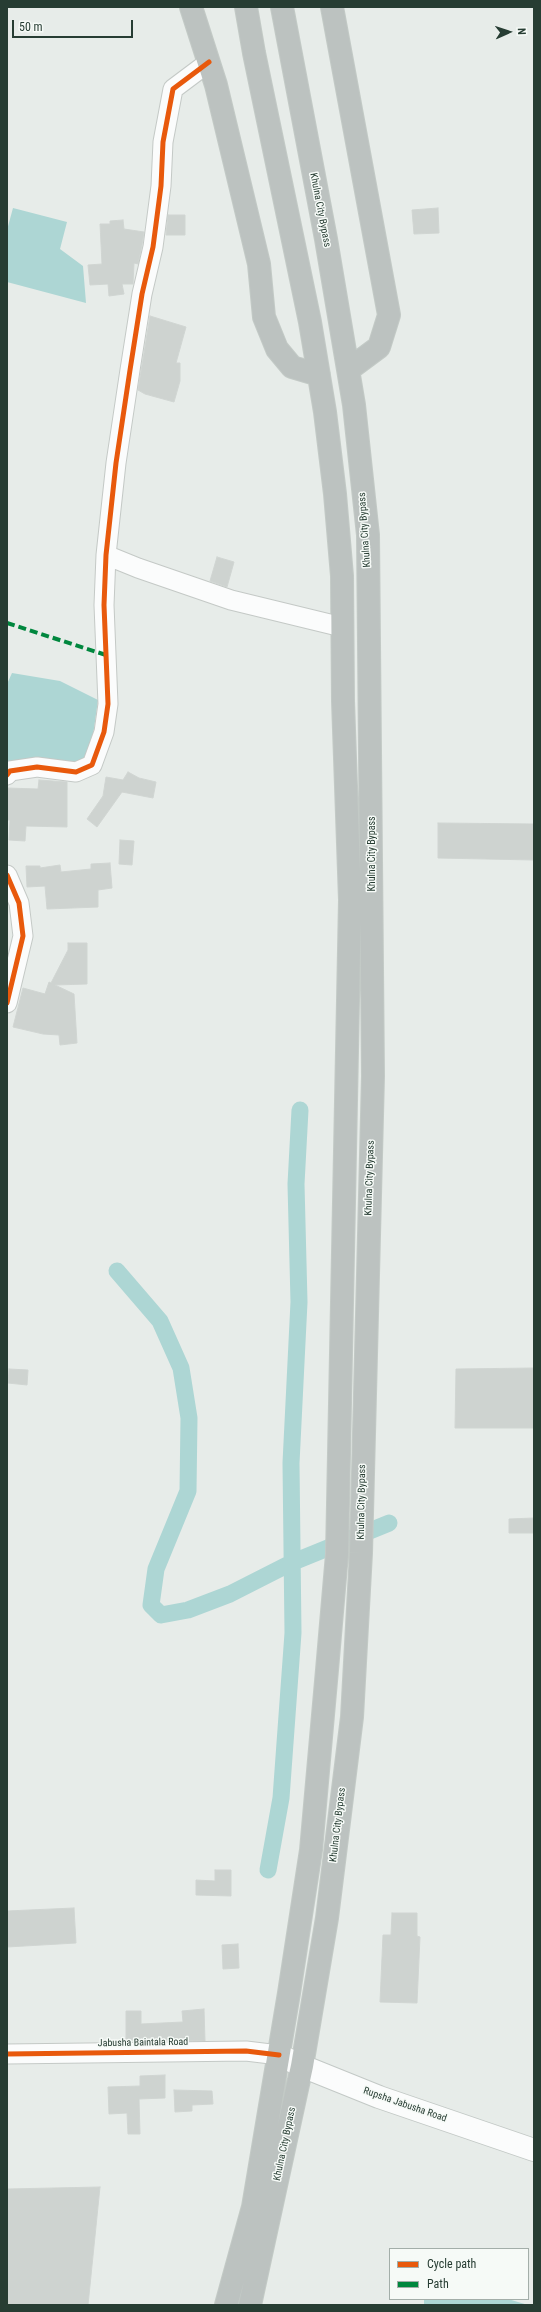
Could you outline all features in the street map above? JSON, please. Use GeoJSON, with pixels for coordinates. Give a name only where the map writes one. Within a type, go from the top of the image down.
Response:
{"type":"FeatureCollection","features":[{"type":"Feature","properties":{"kind":"highway"},"geometry":{"type":"LineString","coordinates":[[191,7],[216,85],[259,264],[264,318],[277,349],[292,367],[319,375]]}},
{"type":"Feature","properties":{"kind":"highway","name":"Khulna City Bypass"},"geometry":{"type":"LineString","coordinates":[[232,7],[254,53]]}},
{"type":"Feature","properties":{"kind":"highway","name":"Khulna City Bypass"},"geometry":{"type":"LineString","coordinates":[[238,7],[254,53]]}},
{"type":"Feature","properties":{"kind":"highway","name":"Khulna City Bypass"},"geometry":{"type":"LineString","coordinates":[[241,7],[254,53]]}},
{"type":"Feature","properties":{"kind":"highway","name":"Khulna City Bypass"},"geometry":{"type":"LineString","coordinates":[[226,2305],[253,2207],[312,1850],[337,1554],[350,900],[342,627],[342,576],[335,502],[319,375],[310,322],[254,53],[246,7]]}},
{"type":"Feature","properties":{"kind":"highway","name":"Khulna City Bypass"},"geometry":{"type":"LineString","coordinates":[[250,2305],[302,2066],[327,1918],[352,1717],[361,1553],[373,1076],[368,535],[354,406],[326,239],[288,48],[278,7]]}},
{"type":"Feature","properties":{"kind":"highway","name":"Khulna City Bypass"},"geometry":{"type":"LineString","coordinates":[[283,7],[288,48]]}},
{"type":"Feature","properties":{"kind":"highway","name":"Khulna City Bypass"},"geometry":{"type":"LineString","coordinates":[[288,48],[289,7]]}},
{"type":"Feature","properties":{"kind":"highway"},"geometry":{"type":"LineString","coordinates":[[332,7],[389,315],[379,347],[348,370]]}},
{"type":"Feature","properties":{"kind":"main road","name":"Rupsha Jabusha Road"},"geometry":{"type":"LineString","coordinates":[[279,2055],[302,2066],[379,2097],[534,2150]]}},
{"type":"Feature","properties":{"kind":"street"},"geometry":{"type":"LineString","coordinates":[[7,775],[10,770],[37,767],[76,772],[92,764],[104,732],[108,704],[104,605],[106,556],[121,432],[142,294],[153,247],[161,186],[163,142],[173,89],[209,62]]}},
{"type":"Feature","properties":{"kind":"street"},"geometry":{"type":"LineString","coordinates":[[106,556],[231,600],[342,627]]}},
{"type":"Feature","properties":{"kind":"street"},"geometry":{"type":"LineString","coordinates":[[7,874],[19,903],[23,936],[7,1003]]}},
{"type":"Feature","properties":{"kind":"street","name":"Jabusha Baintala Road"},"geometry":{"type":"LineString","coordinates":[[7,2054],[246,2051],[279,2055]]}},
{"type":"Feature","properties":{"kind":"water"},"geometry":{"type":"Polygon","coordinates":[[[13,208],[67,222],[60,249],[83,266],[86,303],[7,282],[7,230],[13,208]]]}},
{"type":"Feature","properties":{"kind":"water"},"geometry":{"type":"Polygon","coordinates":[[[12,673],[60,681],[98,700],[90,757],[74,768],[44,762],[7,762],[7,684],[12,673]]]}},
{"type":"Feature","properties":{"kind":"water"},"geometry":{"type":"Polygon","coordinates":[[[424,2300],[511,2300],[528,2305],[424,2305],[424,2300]]]}},
{"type":"Feature","properties":{"kind":"building"},"geometry":{"type":"Polygon","coordinates":[[[438,208],[439,233],[414,234],[412,210],[438,208]]]}},
{"type":"Feature","properties":{"kind":"building"},"geometry":{"type":"Polygon","coordinates":[[[168,215],[185,215],[185,235],[166,235],[168,215]]]}},
{"type":"Feature","properties":{"kind":"building"},"geometry":{"type":"Polygon","coordinates":[[[123,220],[124,229],[144,232],[142,245],[138,264],[134,263],[133,284],[122,284],[124,294],[109,296],[108,284],[90,285],[88,265],[102,264],[100,224],[110,224],[110,221],[123,220]]]}},
{"type":"Feature","properties":{"kind":"building"},"geometry":{"type":"Polygon","coordinates":[[[150,316],[186,327],[176,363],[180,363],[180,381],[174,402],[145,394],[138,390],[150,316]]]}},
{"type":"Feature","properties":{"kind":"building"},"geometry":{"type":"Polygon","coordinates":[[[217,557],[234,562],[227,587],[210,581],[217,557]]]}},
{"type":"Feature","properties":{"kind":"building"},"geometry":{"type":"Polygon","coordinates":[[[128,772],[139,778],[156,782],[153,798],[122,792],[97,827],[87,819],[103,796],[106,777],[123,780],[128,772]]]}},
{"type":"Feature","properties":{"kind":"building"},"geometry":{"type":"Polygon","coordinates":[[[39,780],[67,782],[67,827],[26,826],[25,841],[9,840],[10,820],[7,820],[7,788],[38,789],[39,780]]]}},
{"type":"Feature","properties":{"kind":"building"},"geometry":{"type":"Polygon","coordinates":[[[438,823],[534,824],[534,860],[438,858],[438,823]]]}},
{"type":"Feature","properties":{"kind":"building"},"geometry":{"type":"Polygon","coordinates":[[[120,840],[134,841],[132,865],[119,864],[120,840]]]}},
{"type":"Feature","properties":{"kind":"building"},"geometry":{"type":"Polygon","coordinates":[[[110,863],[112,888],[98,890],[98,907],[47,909],[45,886],[27,887],[26,866],[40,866],[40,868],[60,865],[61,872],[91,869],[91,864],[110,863]]]}},
{"type":"Feature","properties":{"kind":"building"},"geometry":{"type":"Polygon","coordinates":[[[68,943],[87,943],[87,984],[55,985],[74,994],[77,1043],[60,1045],[59,1035],[43,1034],[13,1027],[23,988],[45,994],[49,982],[51,983],[68,950],[68,943]]]}},
{"type":"Feature","properties":{"kind":"building"},"geometry":{"type":"Polygon","coordinates":[[[534,1368],[534,1428],[455,1428],[456,1369],[534,1368]]]}},
{"type":"Feature","properties":{"kind":"building"},"geometry":{"type":"Polygon","coordinates":[[[9,1369],[28,1370],[27,1385],[8,1383],[9,1369]]]}},
{"type":"Feature","properties":{"kind":"building"},"geometry":{"type":"Polygon","coordinates":[[[534,1518],[534,1533],[509,1533],[509,1519],[534,1518]]]}},
{"type":"Feature","properties":{"kind":"building"},"geometry":{"type":"Polygon","coordinates":[[[215,1870],[231,1870],[231,1896],[196,1895],[196,1880],[215,1881],[215,1870]]]}},
{"type":"Feature","properties":{"kind":"building"},"geometry":{"type":"Polygon","coordinates":[[[74,1908],[76,1943],[7,1947],[7,1911],[74,1908]]]}},
{"type":"Feature","properties":{"kind":"building"},"geometry":{"type":"Polygon","coordinates":[[[392,1913],[417,1913],[417,1936],[420,1937],[417,2003],[380,2002],[383,1935],[391,1935],[392,1913]]]}},
{"type":"Feature","properties":{"kind":"building"},"geometry":{"type":"Polygon","coordinates":[[[238,1944],[239,1968],[223,1969],[222,1945],[238,1944]]]}},
{"type":"Feature","properties":{"kind":"building"},"geometry":{"type":"Polygon","coordinates":[[[204,2009],[205,2041],[126,2040],[126,2011],[141,2011],[141,2024],[183,2022],[182,2011],[204,2009]]]}},
{"type":"Feature","properties":{"kind":"building"},"geometry":{"type":"Polygon","coordinates":[[[165,2075],[165,2098],[139,2099],[140,2134],[128,2134],[127,2113],[109,2114],[108,2087],[140,2086],[140,2076],[165,2075]]]}},
{"type":"Feature","properties":{"kind":"building"},"geometry":{"type":"Polygon","coordinates":[[[174,2090],[212,2091],[213,2104],[192,2105],[192,2111],[175,2112],[174,2090]]]}},
{"type":"Feature","properties":{"kind":"building"},"geometry":{"type":"Polygon","coordinates":[[[100,2187],[88,2305],[7,2305],[7,2189],[100,2187]]]}},
{"type":"Feature","properties":{"kind":"waterway"},"geometry":{"type":"LineString","coordinates":[[268,1870],[281,1798],[293,1633],[291,1463],[299,1302],[296,1184],[300,1110]]}},
{"type":"Feature","properties":{"kind":"waterway"},"geometry":{"type":"LineString","coordinates":[[117,1271],[160,1321],[181,1368],[189,1418],[188,1491],[156,1569],[151,1605],[161,1615],[188,1610],[230,1594],[293,1562],[389,1523]]}},
{"type":"Feature","properties":{"kind":"marked path"},"geometry":{"type":"LineString","coordinates":[[7,623],[106,655]]}},
{"type":"Feature","properties":{"kind":"cycle path"},"geometry":{"type":"LineString","coordinates":[[7,775],[10,771],[37,767],[76,772],[92,765],[104,732],[108,704],[104,605],[106,555],[116,463],[130,370],[142,294],[153,247],[161,186],[163,142],[173,89],[209,62]]}},
{"type":"Feature","properties":{"kind":"cycle path"},"geometry":{"type":"LineString","coordinates":[[7,875],[19,903],[23,936],[7,1003]]}},
{"type":"Feature","properties":{"kind":"cycle path"},"geometry":{"type":"LineString","coordinates":[[7,2054],[246,2051],[279,2055]]}}]}
